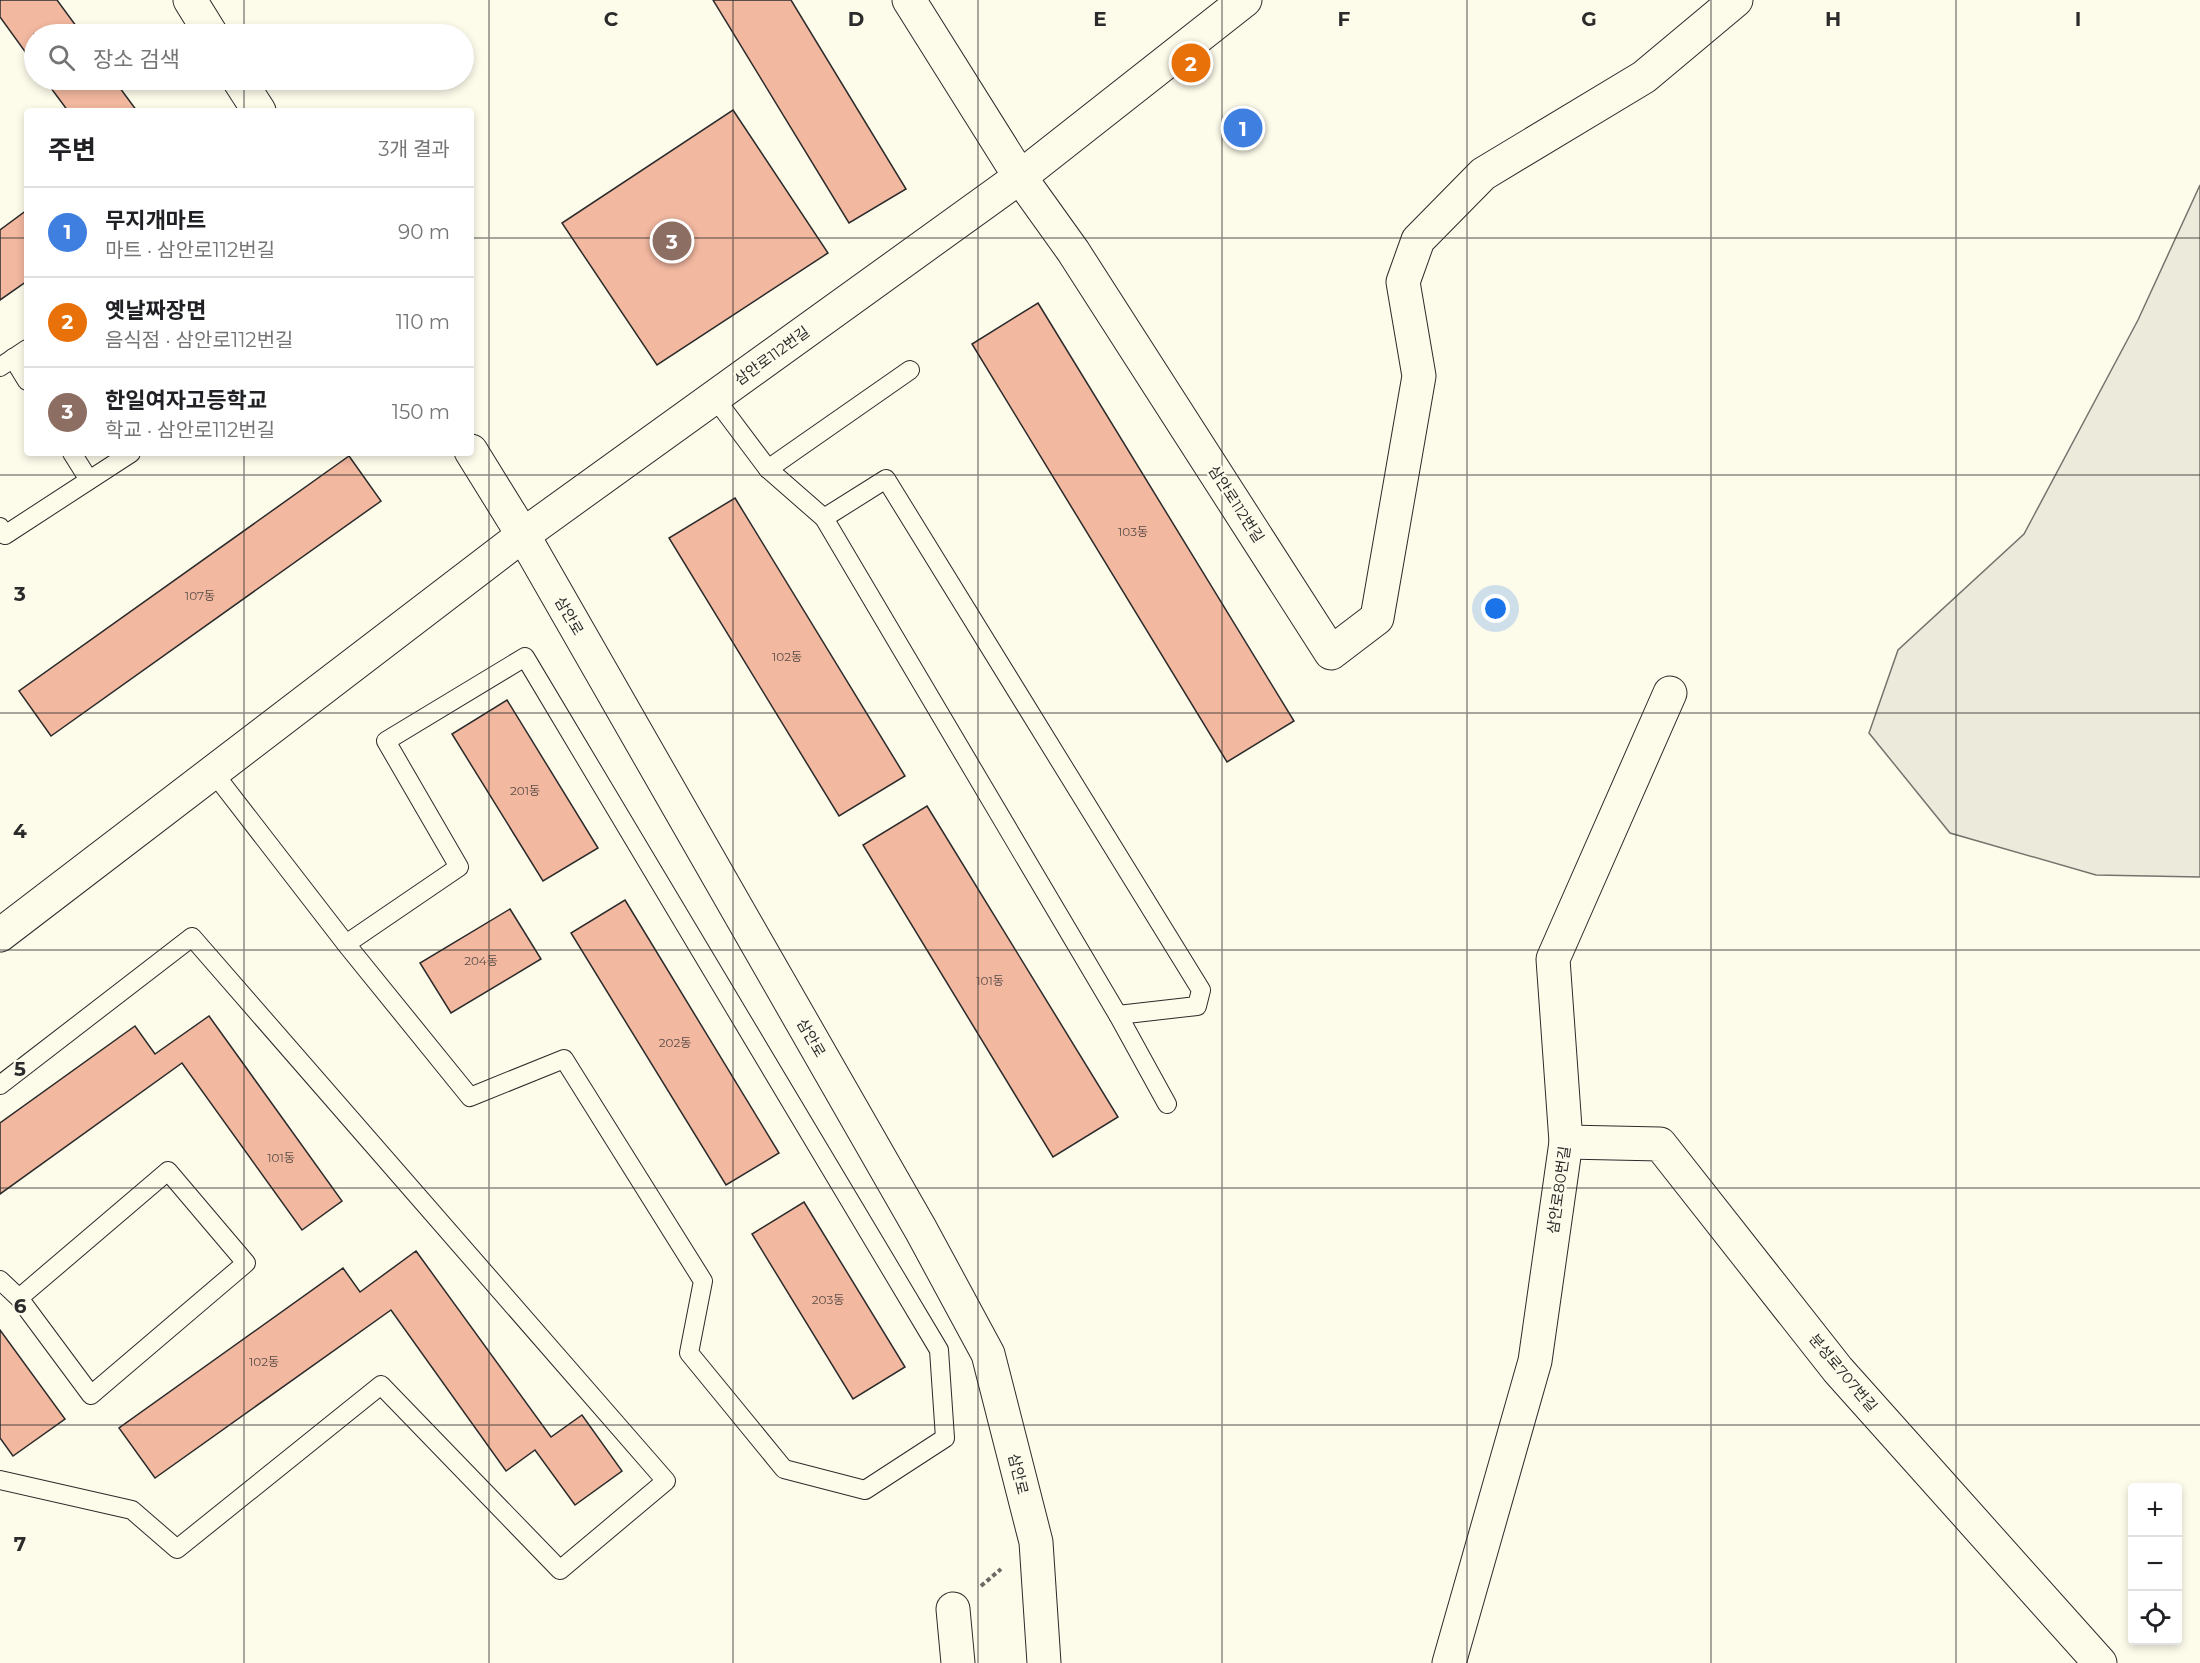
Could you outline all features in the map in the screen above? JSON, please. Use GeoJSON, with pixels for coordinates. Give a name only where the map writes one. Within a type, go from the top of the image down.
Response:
{"type":"FeatureCollection","features":[{"type":"Feature","properties":{"kind":"street"},"geometry":{"type":"LineString","coordinates":[[190,0],[205,24]]}},
{"type":"Feature","properties":{"kind":"street","name":"삼안로112번길"},"geometry":{"type":"LineString","coordinates":[[909,0],[1020,177],[1073,251],[1331,653],[1377,618],[1419,376],[1403,282],[1418,240],[1483,174],[1644,77],[1736,0]]}},
{"type":"Feature","properties":{"kind":"street","name":"삼안로112번길"},"geometry":{"type":"LineString","coordinates":[[4,923],[213,772],[523,535],[1020,177],[1235,3]]}},
{"type":"Feature","properties":{"kind":"street"},"geometry":{"type":"LineString","coordinates":[[245,90],[257,108]]}},
{"type":"Feature","properties":{"kind":"street","name":"삼안로"},"geometry":{"type":"LineString","coordinates":[[474,456],[523,535],[921,1230],[988,1354],[1036,1542],[1044,1663]]}},
{"type":"Feature","properties":{"kind":"street","name":"삼안로80번길"},"geometry":{"type":"LineString","coordinates":[[1449,1663],[1535,1361],[1566,1142],[1553,959],[1670,693]]}},
{"type":"Feature","properties":{"kind":"street","name":"분성로707번길"},"geometry":{"type":"LineString","coordinates":[[1566,1142],[1660,1144],[1838,1370],[2100,1663]]}},
{"type":"Feature","properties":{"kind":"street"},"geometry":{"type":"LineString","coordinates":[[953,1609],[958,1663]]}},
{"type":"Feature","properties":{"kind":"lane"},"geometry":{"type":"LineString","coordinates":[[13,358],[24,376]]}},
{"type":"Feature","properties":{"kind":"lane"},"geometry":{"type":"LineString","coordinates":[[768,469],[910,370]]}},
{"type":"Feature","properties":{"kind":"lane"},"geometry":{"type":"LineString","coordinates":[[714,397],[768,469],[824,518],[1118,1015],[1167,1104]]}},
{"type":"Feature","properties":{"kind":"lane"},"geometry":{"type":"LineString","coordinates":[[74,456],[89,480]]}},
{"type":"Feature","properties":{"kind":"lane"},"geometry":{"type":"LineString","coordinates":[[0,527],[5,535],[125,456]]}},
{"type":"Feature","properties":{"kind":"lane"},"geometry":{"type":"LineString","coordinates":[[824,518],[886,479],[1201,990],[1197,1005],[1118,1015]]}},
{"type":"Feature","properties":{"kind":"lane"},"geometry":{"type":"LineString","coordinates":[[213,772],[346,944],[470,1097],[564,1059],[702,1281],[689,1353],[784,1469],[865,1490],[945,1438],[939,1350],[525,657],[386,741],[459,867],[346,944]]}},
{"type":"Feature","properties":{"kind":"lane"},"geometry":{"type":"LineString","coordinates":[[0,1085],[192,937],[666,1481],[560,1570],[381,1385],[177,1550],[132,1510],[0,1480]]}},
{"type":"Feature","properties":{"kind":"lane"},"geometry":{"type":"LineString","coordinates":[[0,1280],[19,1298],[91,1395],[246,1263],[168,1171],[19,1298]]}},
{"type":"Feature","properties":{"kind":"path"},"geometry":{"type":"LineString","coordinates":[[953,1609],[1036,1542]]}},
{"type":"Feature","properties":{"kind":"shaded area"},"geometry":{"type":"Polygon","coordinates":[[[2200,185],[2200,877],[2096,875],[1950,833],[1869,733],[1898,650],[2024,534],[2138,320],[2200,185]]]}},
{"type":"Feature","properties":{"kind":"building"},"geometry":{"type":"Polygon","coordinates":[[[0,0],[57,0],[75,24],[24,24],[24,50],[0,17],[0,0]]]}},
{"type":"Feature","properties":{"kind":"building"},"geometry":{"type":"Polygon","coordinates":[[[713,0],[791,0],[906,189],[849,223],[713,0]]]}},
{"type":"Feature","properties":{"kind":"building"},"geometry":{"type":"Polygon","coordinates":[[[52,90],[121,90],[135,108],[66,108],[52,90]]]}},
{"type":"Feature","properties":{"kind":"building"},"geometry":{"type":"Polygon","coordinates":[[[733,110],[828,253],[657,365],[562,223],[733,110]]]}},
{"type":"Feature","properties":{"kind":"building"},"geometry":{"type":"Polygon","coordinates":[[[24,212],[24,283],[0,300],[0,230],[24,212]]]}},
{"type":"Feature","properties":{"kind":"building"},"geometry":{"type":"Polygon","coordinates":[[[1038,303],[1294,721],[1227,762],[972,344],[1038,303]]]}},
{"type":"Feature","properties":{"kind":"building"},"geometry":{"type":"Polygon","coordinates":[[[349,456],[381,501],[51,736],[19,691],[349,456]]]}},
{"type":"Feature","properties":{"kind":"building"},"geometry":{"type":"Polygon","coordinates":[[[735,498],[905,776],[839,816],[669,538],[735,498]]]}},
{"type":"Feature","properties":{"kind":"building"},"geometry":{"type":"Polygon","coordinates":[[[507,700],[598,848],[543,881],[452,734],[507,700]]]}},
{"type":"Feature","properties":{"kind":"building"},"geometry":{"type":"Polygon","coordinates":[[[927,806],[1118,1117],[1053,1157],[863,845],[927,806]]]}},
{"type":"Feature","properties":{"kind":"building"},"geometry":{"type":"Polygon","coordinates":[[[625,900],[779,1153],[726,1185],[571,933],[625,900]]]}},
{"type":"Feature","properties":{"kind":"building"},"geometry":{"type":"Polygon","coordinates":[[[510,909],[541,959],[451,1013],[420,963],[510,909]]]}},
{"type":"Feature","properties":{"kind":"building"},"geometry":{"type":"Polygon","coordinates":[[[209,1016],[342,1201],[302,1230],[182,1063],[0,1194],[0,1123],[135,1026],[155,1054],[209,1016]]]}},
{"type":"Feature","properties":{"kind":"building"},"geometry":{"type":"Polygon","coordinates":[[[804,1202],[905,1367],[853,1399],[752,1234],[804,1202]]]}},
{"type":"Feature","properties":{"kind":"building"},"geometry":{"type":"Polygon","coordinates":[[[416,1251],[551,1437],[582,1415],[622,1471],[575,1505],[535,1450],[506,1471],[391,1310],[155,1478],[119,1428],[343,1268],[360,1292],[416,1251]]]}},
{"type":"Feature","properties":{"kind":"building"},"geometry":{"type":"Polygon","coordinates":[[[0,1330],[65,1419],[13,1456],[0,1438],[0,1330]]]}},
{"type":"Feature","properties":{"kind":"place","name":"옛날짜장면"},"geometry":{"type":"Point","coordinates":[1191,63]}},
{"type":"Feature","properties":{"kind":"place","name":"무지개마트"},"geometry":{"type":"Point","coordinates":[1243,128]}},
{"type":"Feature","properties":{"kind":"place","name":"한일여자고등학교"},"geometry":{"type":"Point","coordinates":[672,241]}}]}
